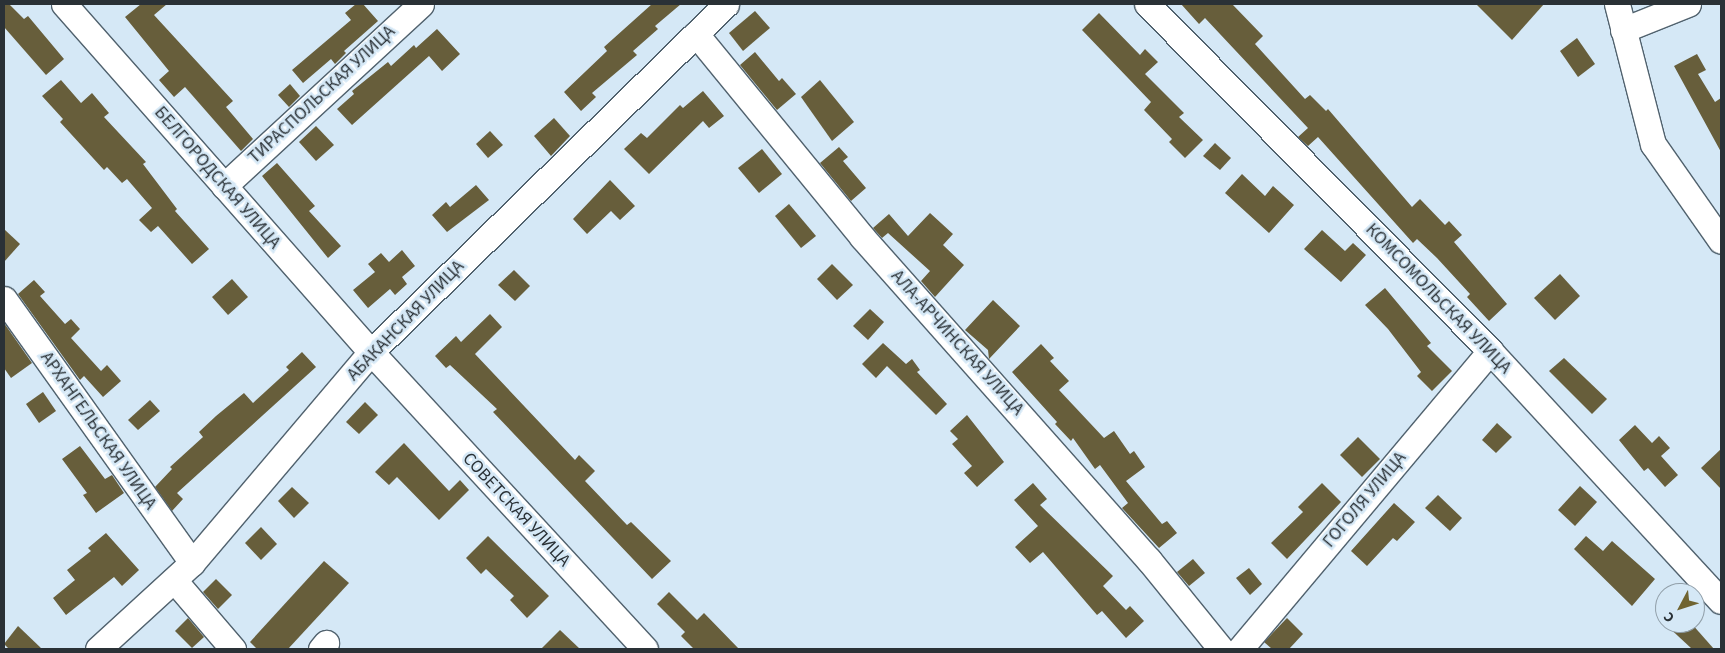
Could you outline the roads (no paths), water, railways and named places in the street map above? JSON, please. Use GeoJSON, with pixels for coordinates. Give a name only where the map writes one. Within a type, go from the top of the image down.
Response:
{"type":"FeatureCollection","features":[{"type":"Feature","properties":{"kind":"street","name":"БЕЛГОРОДСКАЯ УЛИЦА"},"geometry":{"type":"LineString","coordinates":[[64,4],[388,372]]}},
{"type":"Feature","properties":{"kind":"street","name":"ТИРАСПОЛЬСКАЯ УЛИЦА"},"geometry":{"type":"LineString","coordinates":[[224,186],[421,4]]}},
{"type":"Feature","properties":{"kind":"street","name":"АБАКАНСКАЯ УЛИЦА"},"geometry":{"type":"LineString","coordinates":[[98,649],[192,563],[371,352],[726,4]]}},
{"type":"Feature","properties":{"kind":"street","name":"КОМСОМОЛЬСКАЯ УЛИЦА"},"geometry":{"type":"LineString","coordinates":[[1147,4],[1490,351],[1721,601]]}},
{"type":"Feature","properties":{"kind":"street"},"geometry":{"type":"LineString","coordinates":[[1617,4],[1653,144],[1721,241]]}},
{"type":"Feature","properties":{"kind":"street"},"geometry":{"type":"LineString","coordinates":[[1623,30],[1688,4]]}},
{"type":"Feature","properties":{"kind":"street","name":"АЛА-АРЧИНСКАЯ УЛИЦА"},"geometry":{"type":"LineString","coordinates":[[696,34],[862,237],[1149,560],[1221,649]]}},
{"type":"Feature","properties":{"kind":"street","name":"АРХАНГЕЛЬСКАЯ УЛИЦА"},"geometry":{"type":"LineString","coordinates":[[4,299],[192,563]]}},
{"type":"Feature","properties":{"kind":"street","name":"ГОГОЛЯ УЛИЦА"},"geometry":{"type":"LineString","coordinates":[[1240,649],[1490,351]]}},
{"type":"Feature","properties":{"kind":"street","name":"СОВЕТСКАЯ УЛИЦА"},"geometry":{"type":"LineString","coordinates":[[388,372],[645,649]]}},
{"type":"Feature","properties":{"kind":"street"},"geometry":{"type":"LineString","coordinates":[[174,580],[233,649]]}}]}
